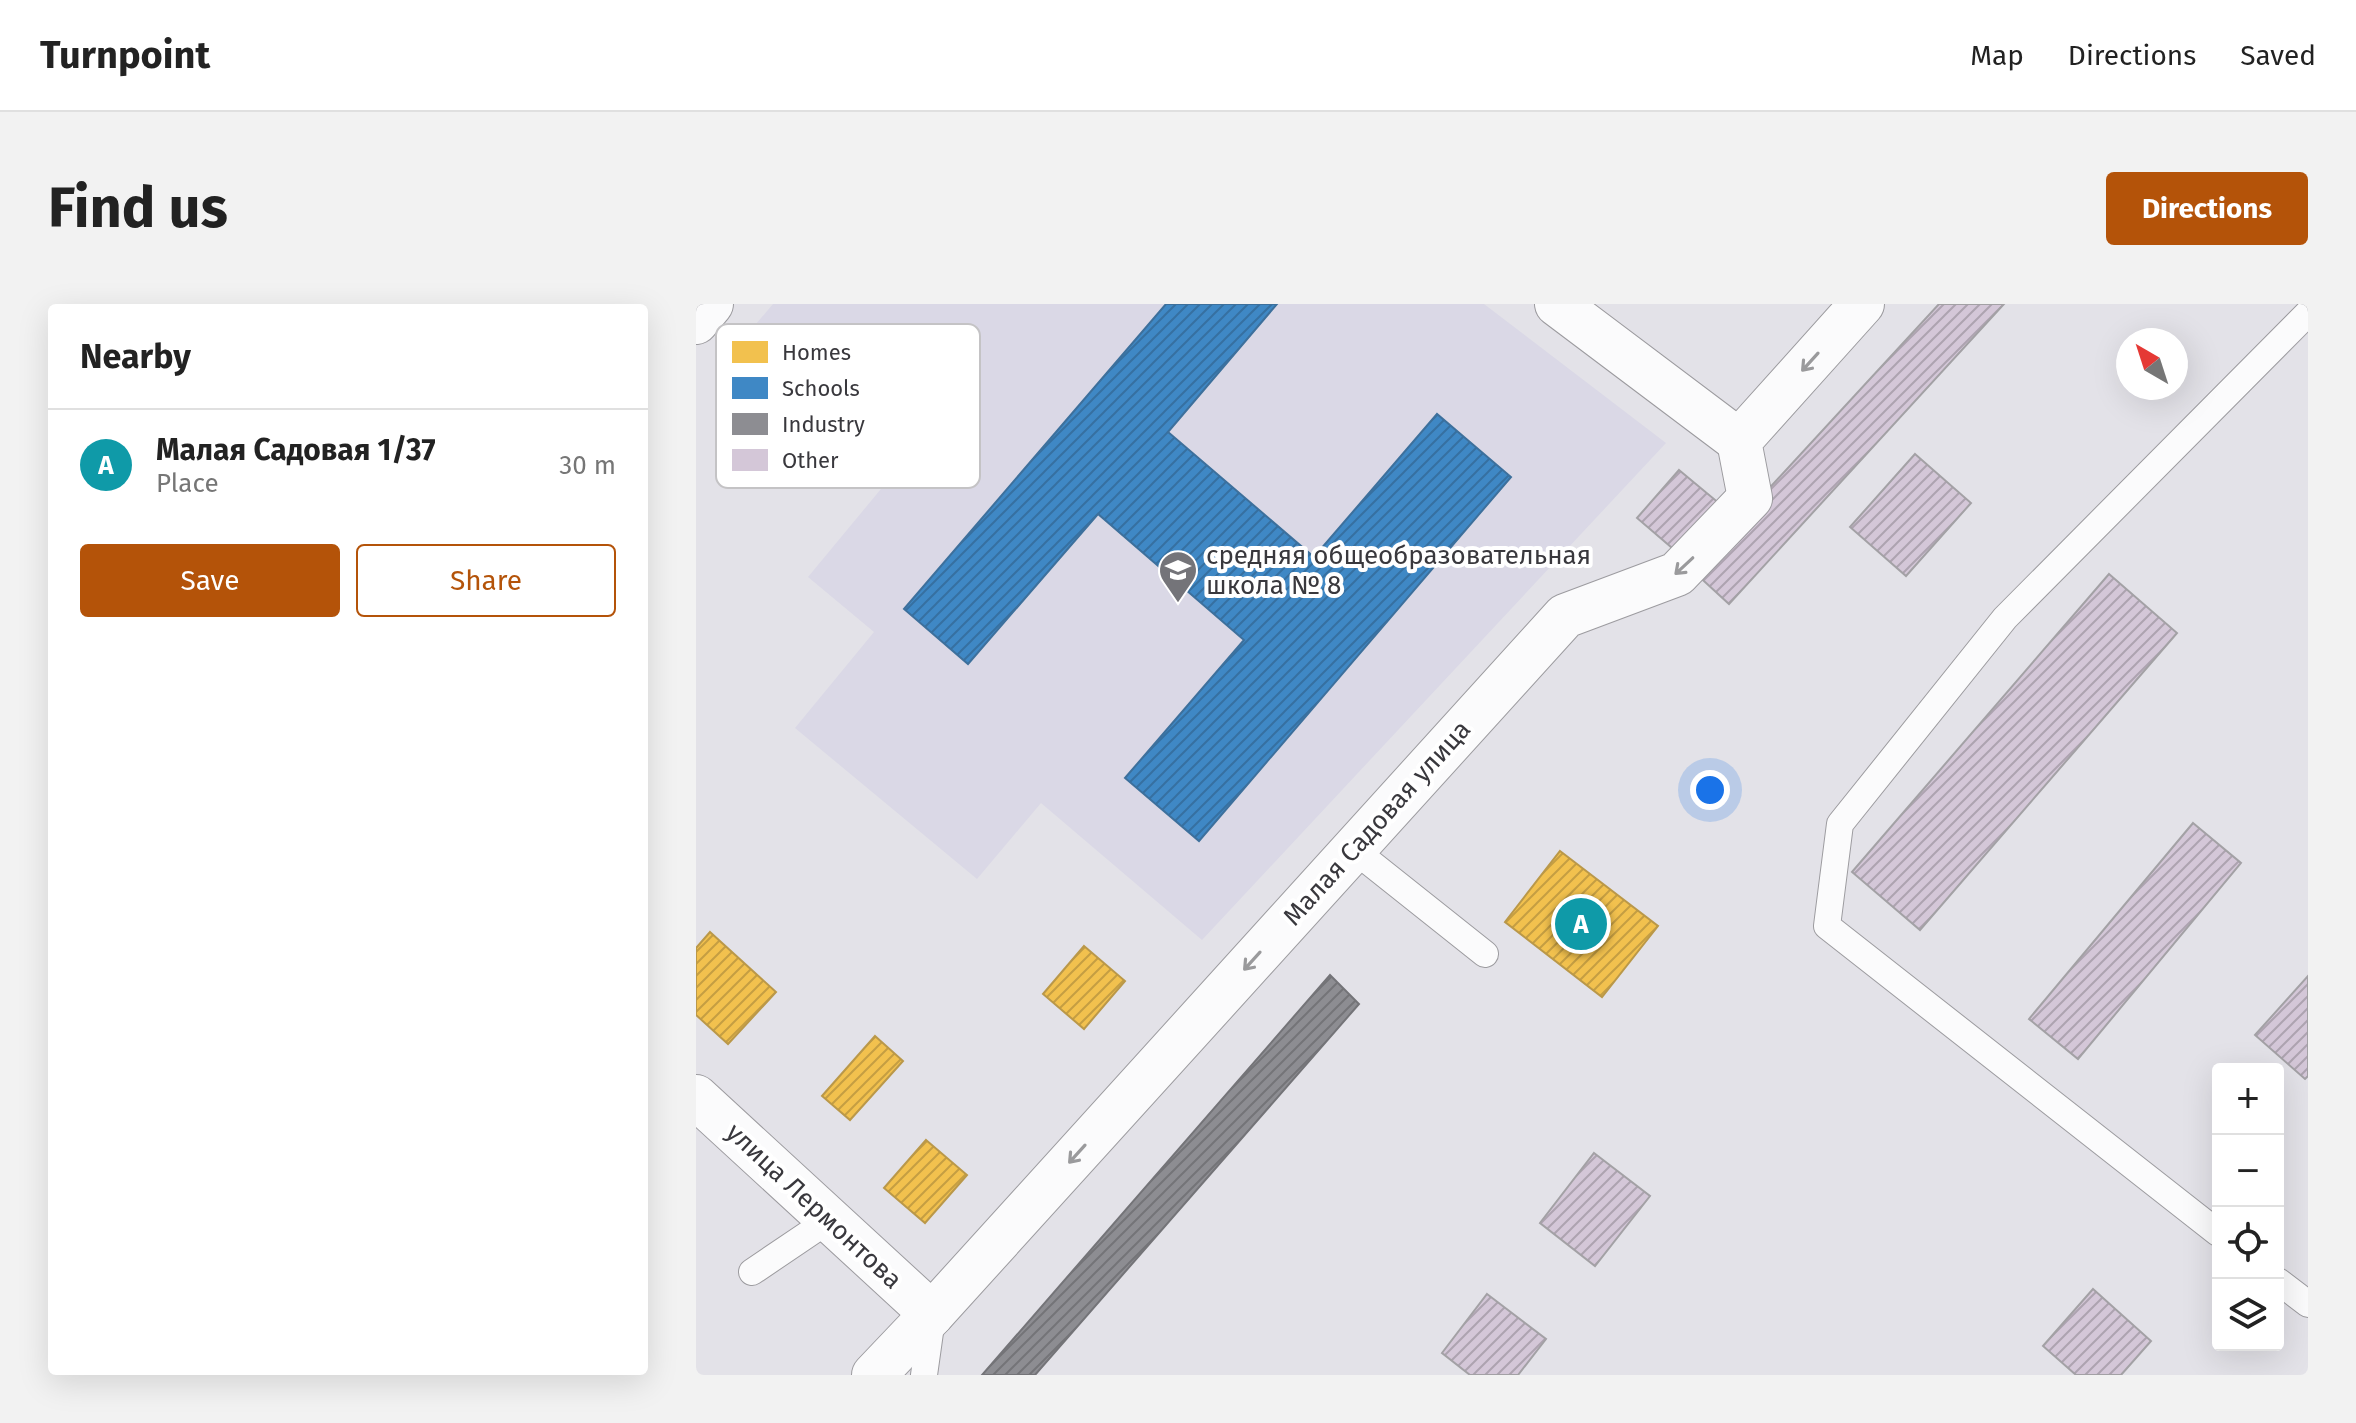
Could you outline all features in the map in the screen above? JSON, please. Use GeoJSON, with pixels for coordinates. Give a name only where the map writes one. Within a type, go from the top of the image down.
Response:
{"type":"FeatureCollection","features":[{"type":"Feature","properties":{"kind":"street"},"geometry":{"type":"LineString","coordinates":[[696,322],[711,304]]}},
{"type":"Feature","properties":{"kind":"street"},"geometry":{"type":"LineString","coordinates":[[1557,304],[1739,441],[1862,304]]}},
{"type":"Feature","properties":{"kind":"street","name":"Малая Садовая улица"},"geometry":{"type":"LineString","coordinates":[[874,1375],[1565,616],[1677,574],[1750,498],[1739,441]]}},
{"type":"Feature","properties":{"kind":"street","name":"улица Лермонтова"},"geometry":{"type":"LineString","coordinates":[[696,1097],[932,1314]]}},
{"type":"Feature","properties":{"kind":"lane"},"geometry":{"type":"LineString","coordinates":[[2212,1228],[1827,926],[1840,824],[2005,618],[2308,313]]}},
{"type":"Feature","properties":{"kind":"lane"},"geometry":{"type":"LineString","coordinates":[[1353,849],[1485,954]]}},
{"type":"Feature","properties":{"kind":"lane"},"geometry":{"type":"LineString","coordinates":[[752,1272],[829,1220]]}},
{"type":"Feature","properties":{"kind":"lane"},"geometry":{"type":"LineString","coordinates":[[2284,1286],[2308,1304]]}},
{"type":"Feature","properties":{"kind":"lane"},"geometry":{"type":"LineString","coordinates":[[924,1375],[932,1314]]}},
{"type":"Feature","properties":{"kind":"shaded area","name":"средняя общеобразовательная школа № 8"},"geometry":{"type":"Polygon","coordinates":[[[773,304],[1484,304],[1666,443],[1202,940],[1041,803],[977,879],[795,728],[874,632],[808,577],[882,488],[980,488],[980,324],[756,324],[773,304]]]}},
{"type":"Feature","properties":{"kind":"building: Homes"},"geometry":{"type":"Polygon","coordinates":[[[1560,851],[1658,926],[1602,997],[1505,922],[1560,851]]]}},
{"type":"Feature","properties":{"kind":"building: Homes"},"geometry":{"type":"Polygon","coordinates":[[[710,932],[776,992],[728,1044],[696,1015],[696,948],[710,932]]]}},
{"type":"Feature","properties":{"kind":"building: Homes"},"geometry":{"type":"Polygon","coordinates":[[[1084,946],[1125,981],[1084,1029],[1043,994],[1084,946]]]}},
{"type":"Feature","properties":{"kind":"building: Homes"},"geometry":{"type":"Polygon","coordinates":[[[875,1036],[903,1061],[850,1120],[822,1096],[875,1036]]]}},
{"type":"Feature","properties":{"kind":"building: Homes"},"geometry":{"type":"Polygon","coordinates":[[[926,1140],[967,1175],[925,1223],[884,1188],[926,1140]]]}},
{"type":"Feature","properties":{"kind":"building: Schools"},"geometry":{"type":"Polygon","coordinates":[[[1166,304],[1277,304],[1168,432],[1314,557],[1437,414],[1511,477],[1199,841],[1125,778],[1244,640],[1098,514],[968,664],[904,609],[1166,304]]]}},
{"type":"Feature","properties":{"kind":"building: Industry"},"geometry":{"type":"Polygon","coordinates":[[[1330,975],[1359,1004],[1035,1375],[982,1375],[1330,975]]]}},
{"type":"Feature","properties":{"kind":"building: Other"},"geometry":{"type":"Polygon","coordinates":[[[1939,304],[2004,304],[1729,604],[1693,571],[1939,304]]]}},
{"type":"Feature","properties":{"kind":"building: Other"},"geometry":{"type":"Polygon","coordinates":[[[1915,454],[1971,503],[1906,576],[1850,527],[1915,454]]]}},
{"type":"Feature","properties":{"kind":"building: Other"},"geometry":{"type":"Polygon","coordinates":[[[1679,470],[1720,504],[1678,553],[1637,518],[1679,470]]]}},
{"type":"Feature","properties":{"kind":"building: Other"},"geometry":{"type":"Polygon","coordinates":[[[2109,574],[2177,633],[1920,930],[1852,872],[2109,574]]]}},
{"type":"Feature","properties":{"kind":"building: Other"},"geometry":{"type":"Polygon","coordinates":[[[2193,823],[2241,863],[2078,1059],[2029,1019],[2193,823]]]}},
{"type":"Feature","properties":{"kind":"building: Other"},"geometry":{"type":"Polygon","coordinates":[[[2308,976],[2308,1076],[2305,1079],[2255,1035],[2308,976]]]}},
{"type":"Feature","properties":{"kind":"building: Other"},"geometry":{"type":"Polygon","coordinates":[[[1594,1153],[1650,1196],[1595,1266],[1540,1223],[1594,1153]]]}},
{"type":"Feature","properties":{"kind":"building: Other"},"geometry":{"type":"Polygon","coordinates":[[[2093,1289],[2151,1341],[2121,1375],[2076,1375],[2043,1346],[2093,1289]]]}},
{"type":"Feature","properties":{"kind":"building: Other"},"geometry":{"type":"Polygon","coordinates":[[[1487,1294],[1546,1339],[1518,1375],[1470,1375],[1442,1353],[1487,1294]]]}},
{"type":"Feature","properties":{"kind":"place","name":"средняя общеобразовательная школа № 8"},"geometry":{"type":"Point","coordinates":[1178,604]}},
{"type":"Feature","properties":{"kind":"place","name":"Малая Садовая 1/37"},"geometry":{"type":"Point","coordinates":[1581,924]}}]}
